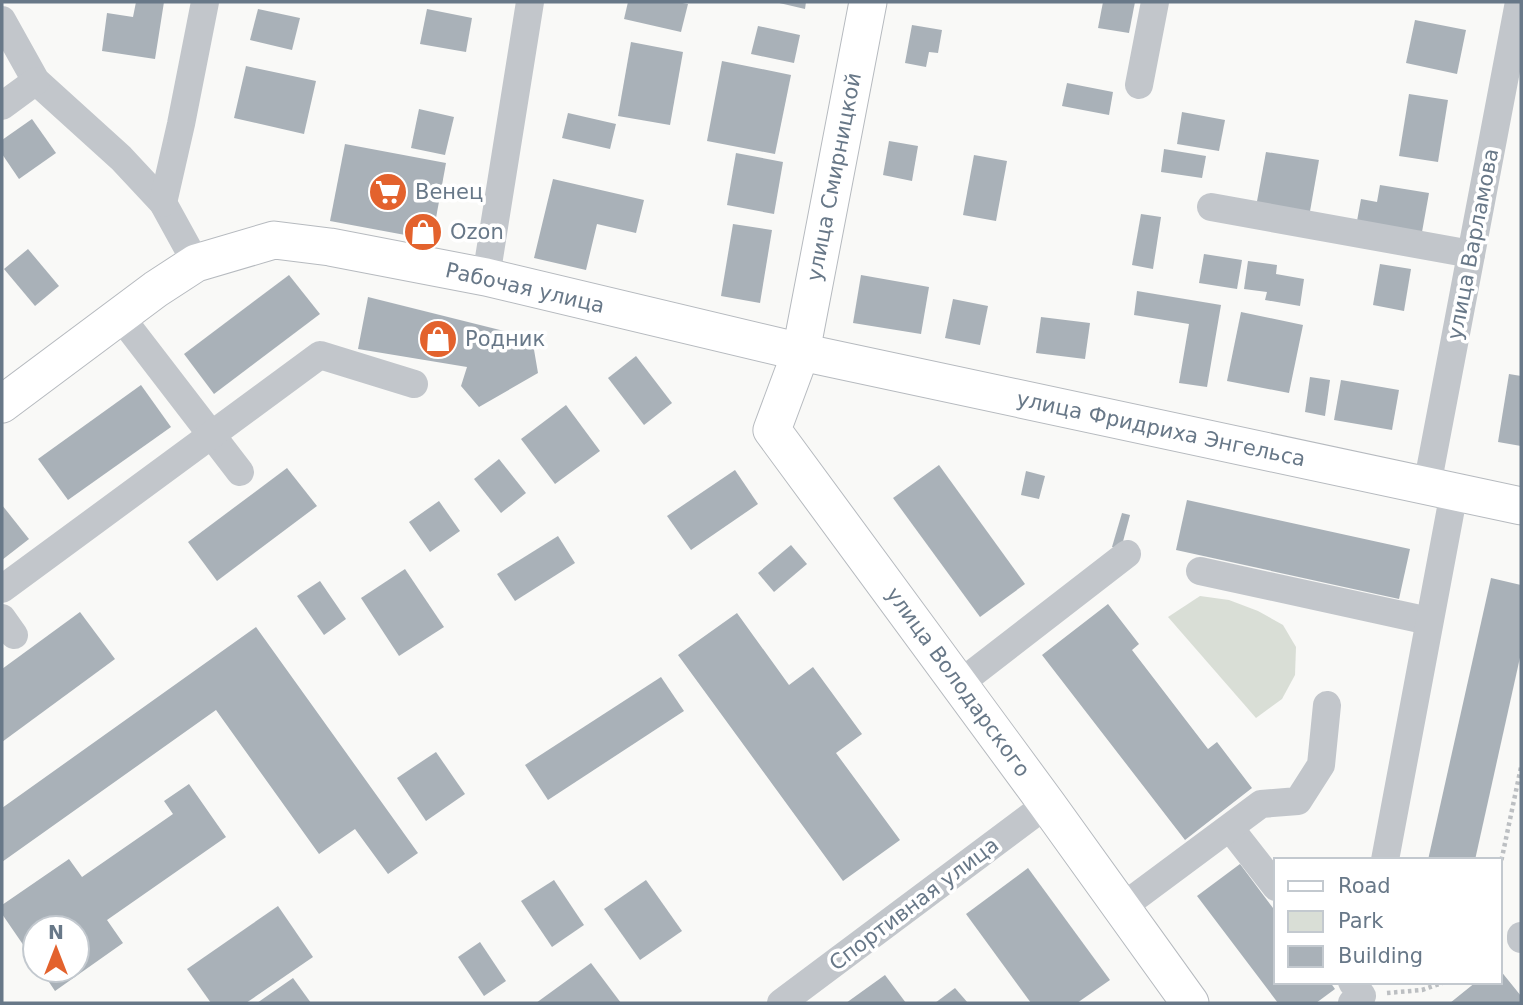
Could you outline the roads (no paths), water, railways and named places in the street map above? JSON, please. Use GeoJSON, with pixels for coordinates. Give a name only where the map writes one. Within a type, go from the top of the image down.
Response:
{"type":"FeatureCollection","features":[{"type":"Feature","properties":{"kind":"main road","name":"улица Смирницкой"},"geometry":{"type":"LineString","coordinates":[[801,352],[868,2]]}},
{"type":"Feature","properties":{"kind":"main road","name":"Рабочая улица"},"geometry":{"type":"LineString","coordinates":[[2,404],[156,289],[196,263],[274,240],[330,247],[486,277],[801,352]]}},
{"type":"Feature","properties":{"kind":"main road","name":"улица Фридриха Энгельса"},"geometry":{"type":"LineString","coordinates":[[801,352],[1521,506]]}},
{"type":"Feature","properties":{"kind":"main road","name":"улица Володарского"},"geometry":{"type":"LineString","coordinates":[[801,352],[772,430],[1047,804],[1189,1003]]}},
{"type":"Feature","properties":{"kind":"street"},"geometry":{"type":"LineString","coordinates":[[163,203],[205,2]]}},
{"type":"Feature","properties":{"kind":"street"},"geometry":{"type":"LineString","coordinates":[[486,277],[530,2]]}},
{"type":"Feature","properties":{"kind":"street"},"geometry":{"type":"LineString","coordinates":[[1139,85],[1155,2]]}},
{"type":"Feature","properties":{"kind":"street","name":"улица Варламова"},"geometry":{"type":"LineString","coordinates":[[1385,858],[1429,621],[1441,489],[1471,254],[1519,2]]}},
{"type":"Feature","properties":{"kind":"street"},"geometry":{"type":"LineString","coordinates":[[2,20],[36,81],[121,158],[163,203],[196,263]]}},
{"type":"Feature","properties":{"kind":"street"},"geometry":{"type":"LineString","coordinates":[[2,106],[36,81]]}},
{"type":"Feature","properties":{"kind":"street"},"geometry":{"type":"LineString","coordinates":[[1211,207],[1471,254]]}},
{"type":"Feature","properties":{"kind":"street"},"geometry":{"type":"LineString","coordinates":[[120,316],[240,472]]}},
{"type":"Feature","properties":{"kind":"street"},"geometry":{"type":"LineString","coordinates":[[2,589],[320,355],[414,384]]}},
{"type":"Feature","properties":{"kind":"street"},"geometry":{"type":"LineString","coordinates":[[959,684],[1127,554]]}},
{"type":"Feature","properties":{"kind":"street"},"geometry":{"type":"LineString","coordinates":[[1200,571],[1429,621]]}},
{"type":"Feature","properties":{"kind":"street"},"geometry":{"type":"LineString","coordinates":[[1121,908],[1261,804],[1298,802],[1321,765],[1327,705]]}},
{"type":"Feature","properties":{"kind":"street","name":"Спортивная улица"},"geometry":{"type":"LineString","coordinates":[[781,1003],[1047,804]]}},
{"type":"Feature","properties":{"kind":"street"},"geometry":{"type":"LineString","coordinates":[[1230,828],[1274,884]]}},
{"type":"Feature","properties":{"kind":"place","name":"Венец"},"geometry":{"type":"Point","coordinates":[388,192]}},
{"type":"Feature","properties":{"kind":"place","name":"Ozon"},"geometry":{"type":"Point","coordinates":[423,232]}},
{"type":"Feature","properties":{"kind":"place","name":"Родник"},"geometry":{"type":"Point","coordinates":[438,339]}}]}
